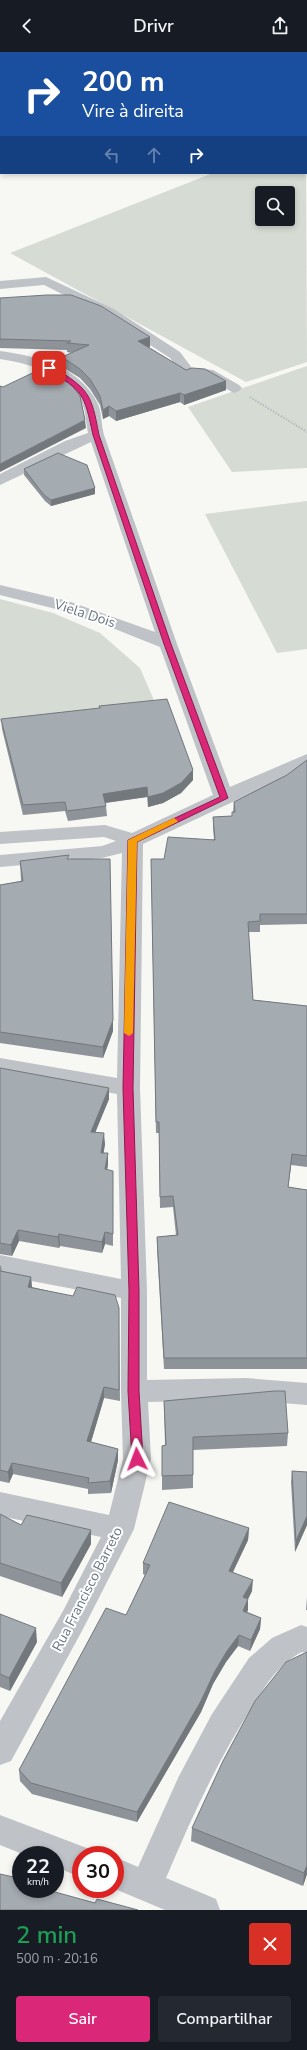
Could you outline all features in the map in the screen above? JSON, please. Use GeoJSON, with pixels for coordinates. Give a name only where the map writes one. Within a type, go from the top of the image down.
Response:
{"type":"FeatureCollection","features":[{"type":"Feature","properties":{"kind":"street"},"geometry":{"type":"LineString","coordinates":[[0,285],[46,281],[109,312],[175,355],[188,372],[208,373],[234,388]]}},
{"type":"Feature","properties":{"kind":"street"},"geometry":{"type":"LineString","coordinates":[[5,358],[39,363],[74,383],[83,392],[90,404],[96,435],[168,644],[224,798]]}},
{"type":"Feature","properties":{"kind":"street"},"geometry":{"type":"LineString","coordinates":[[0,480],[71,444],[96,435]]}},
{"type":"Feature","properties":{"kind":"street","name":"Viela Dois"},"geometry":{"type":"LineString","coordinates":[[0,590],[62,605],[116,623],[168,644]]}},
{"type":"Feature","properties":{"kind":"street"},"geometry":{"type":"LineString","coordinates":[[0,862],[102,852],[118,848],[132,840],[307,760]]}},
{"type":"Feature","properties":{"kind":"street"},"geometry":{"type":"LineString","coordinates":[[1,834],[105,831],[132,840]]}},
{"type":"Feature","properties":{"kind":"street","name":"Rua Francisco Barreto"},"geometry":{"type":"LineString","coordinates":[[0,1751],[73,1620],[120,1529],[137,1459],[134,1391],[134,1291],[128,1088],[132,840]]}},
{"type":"Feature","properties":{"kind":"street"},"geometry":{"type":"LineString","coordinates":[[0,1066],[128,1088]]}},
{"type":"Feature","properties":{"kind":"street"},"geometry":{"type":"LineString","coordinates":[[0,1265],[134,1291]]}},
{"type":"Feature","properties":{"kind":"street"},"geometry":{"type":"LineString","coordinates":[[134,1391],[246,1389],[307,1394]]}},
{"type":"Feature","properties":{"kind":"street"},"geometry":{"type":"LineString","coordinates":[[0,1504],[120,1529]]}},
{"type":"Feature","properties":{"kind":"street"},"geometry":{"type":"LineString","coordinates":[[146,1885],[190,1787],[223,1724],[260,1668],[282,1647],[305,1639]]}},
{"type":"Feature","properties":{"kind":"street"},"geometry":{"type":"LineString","coordinates":[[0,1830],[72,1858]]}},
{"type":"Feature","properties":{"kind":"street"},"geometry":{"type":"LineString","coordinates":[[124,1876],[204,1910]]}},
{"type":"Feature","properties":{"kind":"path"},"geometry":{"type":"LineString","coordinates":[[234,388],[307,432]]}},
{"type":"Feature","properties":{"kind":"shaded area"},"geometry":{"type":"Polygon","coordinates":[[[210,174],[306,174],[307,362],[246,382],[10,253],[210,174]]]}},
{"type":"Feature","properties":{"kind":"shaded area"},"geometry":{"type":"Polygon","coordinates":[[[307,366],[307,468],[232,472],[188,407],[307,366]]]}},
{"type":"Feature","properties":{"kind":"shaded area"},"geometry":{"type":"Polygon","coordinates":[[[307,501],[307,649],[277,653],[205,514],[307,501]]]}},
{"type":"Feature","properties":{"kind":"shaded area"},"geometry":{"type":"Polygon","coordinates":[[[0,599],[53,613],[100,633],[140,668],[156,705],[0,722],[0,599]]]}},
{"type":"Feature","properties":{"kind":"building"},"geometry":{"type":"Polygon","coordinates":[[[71,295],[101,306],[150,337],[138,341],[186,370],[192,368],[205,369],[226,381],[184,395],[180,393],[116,411],[109,406],[103,410],[100,396],[90,379],[80,369],[62,357],[89,345],[67,343],[71,341],[0,339],[0,298],[71,295]]]}},
{"type":"Feature","properties":{"kind":"building"},"geometry":{"type":"Polygon","coordinates":[[[47,366],[66,378],[80,396],[85,420],[0,464],[0,386],[3,387],[47,366]]]}},
{"type":"Feature","properties":{"kind":"building"},"geometry":{"type":"Polygon","coordinates":[[[58,453],[87,465],[95,488],[51,500],[44,495],[24,469],[58,453]]]}},
{"type":"Feature","properties":{"kind":"building"},"geometry":{"type":"Polygon","coordinates":[[[167,699],[193,770],[181,783],[163,793],[148,797],[147,787],[103,794],[106,806],[67,811],[65,802],[23,805],[1,719],[167,699]]]}},
{"type":"Feature","properties":{"kind":"building"},"geometry":{"type":"Polygon","coordinates":[[[307,760],[307,914],[260,914],[260,921],[248,922],[253,1000],[307,1006],[307,1156],[292,1154],[288,1187],[307,1190],[307,1358],[164,1358],[157,1237],[178,1235],[173,1196],[160,1197],[159,1122],[156,1122],[151,859],[164,859],[168,837],[215,840],[213,817],[232,816],[232,812],[235,812],[234,802],[287,775],[307,760]]]}},
{"type":"Feature","properties":{"kind":"building"},"geometry":{"type":"Polygon","coordinates":[[[69,855],[67,859],[110,859],[113,1020],[103,1047],[0,1032],[0,885],[23,881],[20,861],[69,855]]]}},
{"type":"Feature","properties":{"kind":"building"},"geometry":{"type":"Polygon","coordinates":[[[0,1068],[109,1088],[91,1132],[104,1133],[101,1153],[108,1153],[105,1169],[113,1171],[113,1234],[105,1232],[102,1242],[59,1234],[58,1237],[18,1230],[11,1245],[0,1243],[0,1068]]]}},
{"type":"Feature","properties":{"kind":"building"},"geometry":{"type":"Polygon","coordinates":[[[0,1271],[31,1277],[28,1287],[73,1296],[77,1287],[115,1295],[119,1308],[119,1390],[104,1387],[87,1441],[118,1449],[110,1481],[88,1483],[89,1478],[12,1463],[8,1472],[0,1470],[0,1271]]]}},
{"type":"Feature","properties":{"kind":"building"},"geometry":{"type":"Polygon","coordinates":[[[285,1391],[288,1433],[193,1437],[193,1475],[162,1476],[162,1446],[166,1445],[164,1401],[285,1391]]]}},
{"type":"Feature","properties":{"kind":"building"},"geometry":{"type":"Polygon","coordinates":[[[292,1471],[307,1472],[307,1516],[296,1541],[292,1471]]]}},
{"type":"Feature","properties":{"kind":"building"},"geometry":{"type":"Polygon","coordinates":[[[169,1502],[249,1528],[229,1571],[253,1580],[243,1597],[248,1599],[243,1611],[261,1618],[251,1640],[239,1635],[227,1651],[214,1673],[201,1701],[137,1812],[31,1783],[19,1770],[106,1608],[126,1615],[150,1565],[143,1563],[169,1502]]]}},
{"type":"Feature","properties":{"kind":"building"},"geometry":{"type":"Polygon","coordinates":[[[0,1514],[21,1525],[27,1515],[91,1530],[61,1583],[0,1563],[0,1514]]]}},
{"type":"Feature","properties":{"kind":"building"},"geometry":{"type":"Polygon","coordinates":[[[0,1614],[36,1628],[9,1678],[0,1674],[0,1614]]]}},
{"type":"Feature","properties":{"kind":"building"},"geometry":{"type":"Polygon","coordinates":[[[307,1652],[307,1865],[304,1873],[192,1828],[223,1761],[255,1701],[286,1662],[307,1652]]]}},
{"type":"Feature","properties":{"kind":"building"},"geometry":{"type":"Polygon","coordinates":[[[0,1874],[12,1877],[12,1898],[64,1898],[64,1894],[72,1897],[72,1898],[95,1903],[97,1899],[138,1910],[0,1910],[0,1874]]]}},
{"type":"Feature","properties":{"kind":"slow traffic"},"geometry":{"type":"LineString","coordinates":[[129,1033],[132,840],[174,821]]}},
{"type":"Feature","properties":{"kind":"route"},"geometry":{"type":"LineString","coordinates":[[49,368],[74,383],[83,392],[90,404],[96,435],[168,644],[224,798],[132,840],[128,1088],[134,1291],[134,1391],[137,1459]]}}]}
